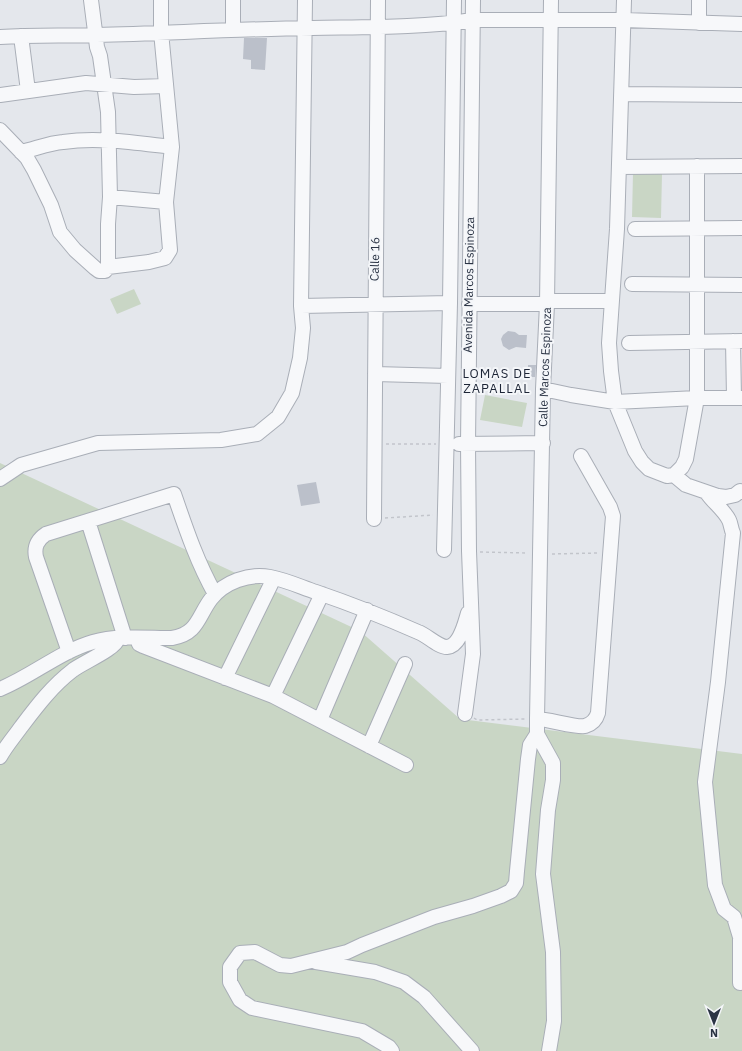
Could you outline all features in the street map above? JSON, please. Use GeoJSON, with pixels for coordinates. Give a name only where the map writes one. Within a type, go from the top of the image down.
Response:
{"type":"FeatureCollection","features":[{"type":"Feature","properties":{"kind":"street"},"geometry":{"type":"LineString","coordinates":[[92,0],[95,35],[105,86],[108,112],[110,197],[108,224],[108,267]]}},
{"type":"Feature","properties":{"kind":"street"},"geometry":{"type":"LineString","coordinates":[[0,130],[27,158],[51,205],[60,232],[75,250],[99,271],[105,271],[108,267],[149,262],[165,258],[170,250],[166,202],[172,147],[161,32],[161,0]]}},
{"type":"Feature","properties":{"kind":"street"},"geometry":{"type":"LineString","coordinates":[[233,0],[233,29]]}},
{"type":"Feature","properties":{"kind":"street"},"geometry":{"type":"LineString","coordinates":[[0,479],[21,464],[98,443],[221,440],[257,434],[278,417],[292,392],[300,358],[303,328],[301,306],[305,0]]}},
{"type":"Feature","properties":{"kind":"street","name":"Calle 16"},"geometry":{"type":"LineString","coordinates":[[374,519],[378,0]]}},
{"type":"Feature","properties":{"kind":"street","name":"Avenida Marcos Espinoza"},"geometry":{"type":"LineString","coordinates":[[444,550],[450,304],[454,0]]}},
{"type":"Feature","properties":{"kind":"street","name":"Avenida Marcos Espinoza"},"geometry":{"type":"LineString","coordinates":[[466,714],[473,654],[469,551],[468,444],[473,0]]}},
{"type":"Feature","properties":{"kind":"street","name":"Calle Marcos Espinoza"},"geometry":{"type":"LineString","coordinates":[[537,734],[542,389],[547,302],[551,0]]}},
{"type":"Feature","properties":{"kind":"street"},"geometry":{"type":"LineString","coordinates":[[624,0],[617,229],[609,343],[610,371],[615,402],[635,451],[642,462],[649,469],[667,476],[674,475],[682,467],[686,459],[696,398],[697,166]]}},
{"type":"Feature","properties":{"kind":"street"},"geometry":{"type":"LineString","coordinates":[[699,23],[700,0]]}},
{"type":"Feature","properties":{"kind":"street"},"geometry":{"type":"LineString","coordinates":[[0,37],[95,35],[233,29],[378,26],[454,23],[473,20],[624,20],[742,24]]}},
{"type":"Feature","properties":{"kind":"street"},"geometry":{"type":"LineString","coordinates":[[21,36],[28,90]]}},
{"type":"Feature","properties":{"kind":"street"},"geometry":{"type":"LineString","coordinates":[[0,95],[86,83],[105,86],[166,86]]}},
{"type":"Feature","properties":{"kind":"street"},"geometry":{"type":"LineString","coordinates":[[621,94],[742,95]]}},
{"type":"Feature","properties":{"kind":"street"},"geometry":{"type":"LineString","coordinates":[[21,152],[63,142],[109,140],[172,147]]}},
{"type":"Feature","properties":{"kind":"street"},"geometry":{"type":"LineString","coordinates":[[619,167],[742,166]]}},
{"type":"Feature","properties":{"kind":"street"},"geometry":{"type":"LineString","coordinates":[[110,197],[166,202]]}},
{"type":"Feature","properties":{"kind":"street"},"geometry":{"type":"LineString","coordinates":[[635,229],[742,228]]}},
{"type":"Feature","properties":{"kind":"street"},"geometry":{"type":"LineString","coordinates":[[632,284],[742,285]]}},
{"type":"Feature","properties":{"kind":"street"},"geometry":{"type":"LineString","coordinates":[[469,304],[611,301]]}},
{"type":"Feature","properties":{"kind":"street"},"geometry":{"type":"LineString","coordinates":[[301,306],[450,304]]}},
{"type":"Feature","properties":{"kind":"street"},"geometry":{"type":"LineString","coordinates":[[542,389],[615,402],[696,398],[738,398],[738,341],[629,343]]}},
{"type":"Feature","properties":{"kind":"street"},"geometry":{"type":"LineString","coordinates":[[375,374],[448,376]]}},
{"type":"Feature","properties":{"kind":"street"},"geometry":{"type":"LineString","coordinates":[[447,444],[542,443]]}},
{"type":"Feature","properties":{"kind":"street"},"geometry":{"type":"LineString","coordinates":[[537,719],[583,726],[596,719],[598,713],[613,516],[610,507],[581,456]]}},
{"type":"Feature","properties":{"kind":"street"},"geometry":{"type":"LineString","coordinates":[[674,475],[686,486],[706,493],[726,497],[735,495],[741,489]]}},
{"type":"Feature","properties":{"kind":"street"},"geometry":{"type":"LineString","coordinates":[[706,493],[712,501],[723,510],[729,520],[733,533],[705,782],[715,885],[724,909],[734,918],[740,937],[740,983]]}},
{"type":"Feature","properties":{"kind":"street"},"geometry":{"type":"LineString","coordinates":[[69,652],[36,557],[36,547],[40,539],[46,534],[174,494],[191,545],[205,577],[215,594]]}},
{"type":"Feature","properties":{"kind":"street"},"geometry":{"type":"LineString","coordinates":[[88,521],[127,638],[143,646],[273,696],[406,765]]}},
{"type":"Feature","properties":{"kind":"street"},"geometry":{"type":"LineString","coordinates":[[0,689],[69,652],[93,642],[127,638],[172,638],[186,634],[194,626],[215,594],[228,585],[241,579],[258,576],[274,578],[367,610],[426,635],[440,646],[447,647],[452,645],[458,639],[471,603]]}},
{"type":"Feature","properties":{"kind":"street"},"geometry":{"type":"LineString","coordinates":[[224,678],[274,578]]}},
{"type":"Feature","properties":{"kind":"street"},"geometry":{"type":"LineString","coordinates":[[273,696],[322,594]]}},
{"type":"Feature","properties":{"kind":"street"},"geometry":{"type":"LineString","coordinates":[[320,720],[367,610]]}},
{"type":"Feature","properties":{"kind":"street"},"geometry":{"type":"LineString","coordinates":[[0,757],[42,699],[52,688],[74,670],[110,648],[117,642],[127,638]]}},
{"type":"Feature","properties":{"kind":"street"},"geometry":{"type":"LineString","coordinates":[[369,746],[405,664]]}},
{"type":"Feature","properties":{"kind":"street"},"geometry":{"type":"LineString","coordinates":[[392,1051],[362,1031],[252,1008],[240,1000],[230,982],[230,967],[240,953],[255,952],[280,965],[290,966],[347,952],[434,918],[473,906],[511,891],[516,883],[530,745],[537,734],[553,763],[553,780],[548,810],[543,874],[554,952],[554,1021],[549,1051]]}},
{"type":"Feature","properties":{"kind":"street"},"geometry":{"type":"LineString","coordinates":[[312,961],[375,972],[404,982],[424,997],[472,1051]]}},
{"type":"Feature","properties":{"kind":"path"},"geometry":{"type":"LineString","coordinates":[[374,444],[447,444]]}},
{"type":"Feature","properties":{"kind":"path"},"geometry":{"type":"LineString","coordinates":[[374,519],[429,516],[445,512]]}},
{"type":"Feature","properties":{"kind":"path"},"geometry":{"type":"LineString","coordinates":[[469,551],[540,554],[610,553]]}},
{"type":"Feature","properties":{"kind":"path"},"geometry":{"type":"LineString","coordinates":[[466,714],[478,720],[537,719]]}},
{"type":"Feature","properties":{"kind":"green space"},"geometry":{"type":"Polygon","coordinates":[[[633,173],[662,174],[661,218],[632,217],[633,173]]]}},
{"type":"Feature","properties":{"kind":"green space"},"geometry":{"type":"Polygon","coordinates":[[[134,289],[141,304],[117,314],[110,299],[134,289]]]}},
{"type":"Feature","properties":{"kind":"green space"},"geometry":{"type":"Polygon","coordinates":[[[485,395],[527,403],[522,427],[480,420],[485,395]]]}},
{"type":"Feature","properties":{"kind":"green space"},"geometry":{"type":"Polygon","coordinates":[[[0,463],[360,631],[460,719],[742,754],[742,1051],[0,1051],[0,463]]]}},
{"type":"Feature","properties":{"kind":"building"},"geometry":{"type":"Polygon","coordinates":[[[244,38],[267,38],[265,70],[251,69],[251,60],[243,59],[244,38]]]}},
{"type":"Feature","properties":{"kind":"building"},"geometry":{"type":"Polygon","coordinates":[[[508,331],[515,332],[519,335],[527,335],[526,348],[516,347],[509,350],[503,346],[501,339],[508,331]]]}},
{"type":"Feature","properties":{"kind":"building"},"geometry":{"type":"Polygon","coordinates":[[[528,365],[536,365],[535,377],[528,377],[528,365]]]}},
{"type":"Feature","properties":{"kind":"building"},"geometry":{"type":"Polygon","coordinates":[[[316,482],[320,503],[301,506],[297,485],[316,482]]]}},
{"type":"Feature","properties":{"kind":"district","name":"LOMAS DE ZAPALLAL"},"geometry":{"type":"Point","coordinates":[497,380]}}]}
